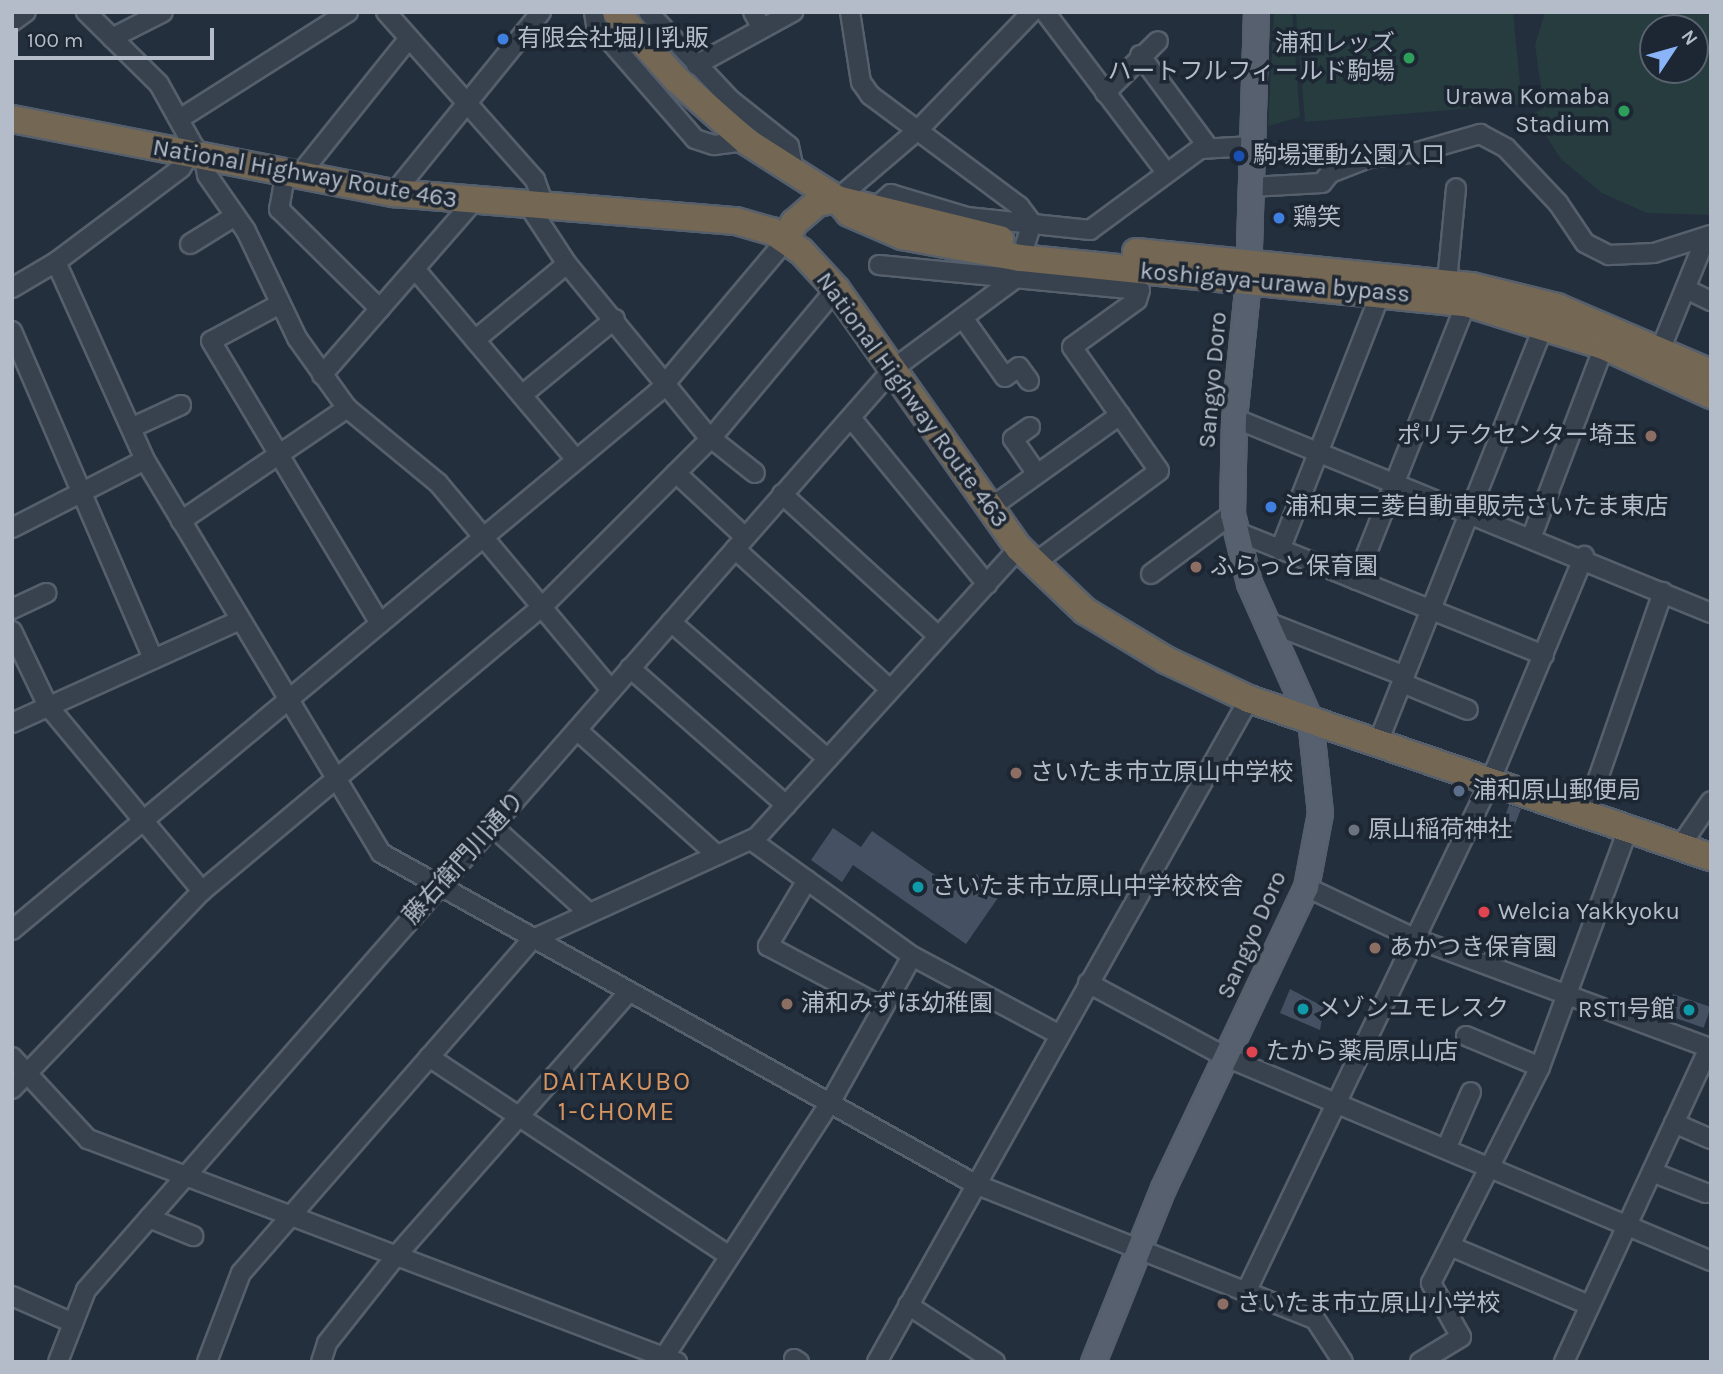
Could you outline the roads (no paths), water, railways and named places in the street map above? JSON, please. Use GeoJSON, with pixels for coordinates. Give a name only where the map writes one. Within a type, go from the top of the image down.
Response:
{"type":"FeatureCollection","features":[{"type":"Feature","properties":{"kind":"highway","name":"koshigaya-urawa bypass"},"geometry":{"type":"LineString","coordinates":[[616,12],[676,79],[746,141],[837,199],[849,213],[902,236],[1023,251],[1248,271],[1447,282],[1557,307],[1661,348],[1711,373]]}},
{"type":"Feature","properties":{"kind":"highway","name":"National Highway Route 463"},"geometry":{"type":"LineString","coordinates":[[12,118],[291,177],[472,203],[736,221],[786,240],[836,289],[1026,556],[1120,633],[1249,699],[1711,857]]}},
{"type":"Feature","properties":{"kind":"highway","name":"koshigaya-urawa bypass"},"geometry":{"type":"LineString","coordinates":[[837,199],[876,207],[1023,251]]}},
{"type":"Feature","properties":{"kind":"highway"},"geometry":{"type":"LineString","coordinates":[[786,240],[794,223],[817,203],[837,199]]}},
{"type":"Feature","properties":{"kind":"highway","name":"koshigaya-urawa bypass"},"geometry":{"type":"LineString","coordinates":[[1248,271],[1466,303],[1604,346],[1711,395]]}},
{"type":"Feature","properties":{"kind":"main road","name":"Sangyo Doro"},"geometry":{"type":"LineString","coordinates":[[1093,1362],[1137,1247],[1306,887],[1320,813],[1310,720],[1267,622],[1233,523],[1234,418],[1248,271],[1256,12]]}},
{"type":"Feature","properties":{"kind":"street"},"geometry":{"type":"LineString","coordinates":[[12,22],[26,12]]}},
{"type":"Feature","properties":{"kind":"street"},"geometry":{"type":"LineString","coordinates":[[86,12],[159,84],[193,138],[197,158],[235,216],[280,304],[322,375],[347,408],[438,483],[611,690]]}},
{"type":"Feature","properties":{"kind":"street"},"geometry":{"type":"LineString","coordinates":[[112,38],[163,12]]}},
{"type":"Feature","properties":{"kind":"street"},"geometry":{"type":"LineString","coordinates":[[181,118],[348,12]]}},
{"type":"Feature","properties":{"kind":"street"},"geometry":{"type":"LineString","coordinates":[[386,12],[534,180],[537,206],[567,264],[615,319],[706,435],[713,436],[755,473]]}},
{"type":"Feature","properties":{"kind":"street"},"geometry":{"type":"LineString","coordinates":[[394,193],[541,12]]}},
{"type":"Feature","properties":{"kind":"street"},"geometry":{"type":"LineString","coordinates":[[594,12],[596,25],[695,139],[713,145],[746,141]]}},
{"type":"Feature","properties":{"kind":"street"},"geometry":{"type":"LineString","coordinates":[[648,12],[696,65],[789,146],[795,174]]}},
{"type":"Feature","properties":{"kind":"street"},"geometry":{"type":"LineString","coordinates":[[752,12],[762,28]]}},
{"type":"Feature","properties":{"kind":"street"},"geometry":{"type":"LineString","coordinates":[[696,65],[793,12]]}},
{"type":"Feature","properties":{"kind":"street"},"geometry":{"type":"LineString","coordinates":[[850,12],[861,82],[916,131],[1019,206],[1023,251]]}},
{"type":"Feature","properties":{"kind":"street"},"geometry":{"type":"LineString","coordinates":[[837,199],[916,131],[1032,12]]}},
{"type":"Feature","properties":{"kind":"street"},"geometry":{"type":"LineString","coordinates":[[1045,12],[1166,172]]}},
{"type":"Feature","properties":{"kind":"street"},"geometry":{"type":"LineString","coordinates":[[380,309],[279,209],[291,177],[409,38]]}},
{"type":"Feature","properties":{"kind":"street"},"geometry":{"type":"LineString","coordinates":[[1105,93],[1140,55],[1158,41]]}},
{"type":"Feature","properties":{"kind":"street"},"geometry":{"type":"LineString","coordinates":[[1140,55],[1208,147]]}},
{"type":"Feature","properties":{"kind":"street"},"geometry":{"type":"LineString","coordinates":[[1251,187],[1322,183],[1331,173],[1369,158],[1418,152],[1480,134],[1506,148],[1558,204],[1586,243],[1609,255],[1654,253],[1708,236]]}},
{"type":"Feature","properties":{"kind":"street"},"geometry":{"type":"LineString","coordinates":[[879,265],[1023,251],[1090,230],[1166,172],[1208,147],[1252,146]]}},
{"type":"Feature","properties":{"kind":"street"},"geometry":{"type":"LineString","coordinates":[[12,288],[56,262],[197,158]]}},
{"type":"Feature","properties":{"kind":"street"},"geometry":{"type":"LineString","coordinates":[[1447,282],[1456,188]]}},
{"type":"Feature","properties":{"kind":"street"},"geometry":{"type":"LineString","coordinates":[[322,375],[472,203]]}},
{"type":"Feature","properties":{"kind":"street"},"geometry":{"type":"LineString","coordinates":[[190,244],[235,216]]}},
{"type":"Feature","properties":{"kind":"street"},"geometry":{"type":"LineString","coordinates":[[1661,348],[1708,236]]}},
{"type":"Feature","properties":{"kind":"street"},"geometry":{"type":"LineString","coordinates":[[12,930],[666,384],[786,240]]}},
{"type":"Feature","properties":{"kind":"street"},"geometry":{"type":"LineString","coordinates":[[207,1362],[240,1273],[531,940],[751,840],[786,805],[987,583],[1159,471],[1072,347],[1137,300],[1140,290],[1023,251]]}},
{"type":"Feature","properties":{"kind":"street","name":"藤右衛門川通り"},"geometry":{"type":"LineString","coordinates":[[58,1362],[86,1290],[184,1177],[893,369],[962,318],[1023,251]]}},
{"type":"Feature","properties":{"kind":"street"},"geometry":{"type":"LineString","coordinates":[[56,262],[145,460],[381,853],[531,940],[975,1184],[1025,1208],[1137,1247],[1315,1319],[1343,1362]]}},
{"type":"Feature","properties":{"kind":"street"},"geometry":{"type":"LineString","coordinates":[[475,340],[567,264]]}},
{"type":"Feature","properties":{"kind":"street"},"geometry":{"type":"LineString","coordinates":[[415,269],[575,458]]}},
{"type":"Feature","properties":{"kind":"street"},"geometry":{"type":"LineString","coordinates":[[12,1089],[202,891],[541,608],[713,436],[836,289]]}},
{"type":"Feature","properties":{"kind":"street"},"geometry":{"type":"LineString","coordinates":[[1686,289],[1711,301]]}},
{"type":"Feature","properties":{"kind":"street"},"geometry":{"type":"LineString","coordinates":[[1280,550],[1381,292]]}},
{"type":"Feature","properties":{"kind":"street"},"geometry":{"type":"LineString","coordinates":[[1356,580],[1398,482],[1466,303]]}},
{"type":"Feature","properties":{"kind":"street"},"geometry":{"type":"LineString","coordinates":[[280,304],[211,341],[380,623]]}},
{"type":"Feature","properties":{"kind":"street"},"geometry":{"type":"LineString","coordinates":[[962,318],[1005,377],[1019,368],[1029,381]]}},
{"type":"Feature","properties":{"kind":"street"},"geometry":{"type":"LineString","coordinates":[[522,395],[615,319]]}},
{"type":"Feature","properties":{"kind":"street"},"geometry":{"type":"LineString","coordinates":[[1377,744],[1544,326]]}},
{"type":"Feature","properties":{"kind":"street"},"geometry":{"type":"LineString","coordinates":[[12,331],[153,659]]}},
{"type":"Feature","properties":{"kind":"street"},"geometry":{"type":"LineString","coordinates":[[1532,536],[1604,346]]}},
{"type":"Feature","properties":{"kind":"street"},"geometry":{"type":"LineString","coordinates":[[131,428],[181,404]]}},
{"type":"Feature","properties":{"kind":"street"},"geometry":{"type":"LineString","coordinates":[[181,521],[347,408]]}},
{"type":"Feature","properties":{"kind":"street"},"geometry":{"type":"LineString","coordinates":[[990,508],[1119,415]]}},
{"type":"Feature","properties":{"kind":"street"},"geometry":{"type":"LineString","coordinates":[[851,418],[987,583]]}},
{"type":"Feature","properties":{"kind":"street"},"geometry":{"type":"LineString","coordinates":[[1234,418],[1584,556],[1711,613]]}},
{"type":"Feature","properties":{"kind":"street"},"geometry":{"type":"LineString","coordinates":[[1030,427],[1013,439],[1037,474]]}},
{"type":"Feature","properties":{"kind":"street"},"geometry":{"type":"LineString","coordinates":[[12,528],[145,460]]}},
{"type":"Feature","properties":{"kind":"street"},"geometry":{"type":"LineString","coordinates":[[676,473],[740,543],[890,689]]}},
{"type":"Feature","properties":{"kind":"street"},"geometry":{"type":"LineString","coordinates":[[782,494],[938,636]]}},
{"type":"Feature","properties":{"kind":"street"},"geometry":{"type":"LineString","coordinates":[[1151,574],[1233,523],[1280,550],[1544,655]]}},
{"type":"Feature","properties":{"kind":"street"},"geometry":{"type":"LineString","coordinates":[[1246,1292],[1334,1102],[1490,782],[1584,556]]}},
{"type":"Feature","properties":{"kind":"street"},"geometry":{"type":"LineString","coordinates":[[1586,813],[1663,592]]}},
{"type":"Feature","properties":{"kind":"street"},"geometry":{"type":"LineString","coordinates":[[12,609],[47,593]]}},
{"type":"Feature","properties":{"kind":"street"},"geometry":{"type":"LineString","coordinates":[[12,723],[240,620]]}},
{"type":"Feature","properties":{"kind":"street"},"geometry":{"type":"LineString","coordinates":[[671,622],[828,759]]}},
{"type":"Feature","properties":{"kind":"street"},"geometry":{"type":"LineString","coordinates":[[1267,622],[1468,710]]}},
{"type":"Feature","properties":{"kind":"street"},"geometry":{"type":"LineString","coordinates":[[12,631],[48,706],[144,818],[202,891]]}},
{"type":"Feature","properties":{"kind":"street"},"geometry":{"type":"LineString","coordinates":[[630,668],[786,805]]}},
{"type":"Feature","properties":{"kind":"street"},"geometry":{"type":"LineString","coordinates":[[877,1362],[1058,1034],[1249,699]]}},
{"type":"Feature","properties":{"kind":"street"},"geometry":{"type":"LineString","coordinates":[[577,730],[717,855]]}},
{"type":"Feature","properties":{"kind":"street"},"geometry":{"type":"LineString","coordinates":[[1681,845],[1711,801]]}},
{"type":"Feature","properties":{"kind":"street"},"geometry":{"type":"LineString","coordinates":[[492,826],[589,914]]}},
{"type":"Feature","properties":{"kind":"street"},"geometry":{"type":"LineString","coordinates":[[1420,1362],[1461,1337],[1431,1283],[1541,1067],[1629,827]]}},
{"type":"Feature","properties":{"kind":"street"},"geometry":{"type":"LineString","coordinates":[[751,840],[912,956],[1058,1034]]}},
{"type":"Feature","properties":{"kind":"street"},"geometry":{"type":"LineString","coordinates":[[807,880],[768,946],[883,1007]]}},
{"type":"Feature","properties":{"kind":"street"},"geometry":{"type":"LineString","coordinates":[[1306,887],[1414,938],[1567,997],[1710,1047],[1564,1362]]}},
{"type":"Feature","properties":{"kind":"street"},"geometry":{"type":"LineString","coordinates":[[12,1057],[88,1139],[667,1360],[728,1255],[830,1104],[912,956]]}},
{"type":"Feature","properties":{"kind":"street"},"geometry":{"type":"LineString","coordinates":[[1088,983],[1226,1057],[1711,1261]]}},
{"type":"Feature","properties":{"kind":"street"},"geometry":{"type":"LineString","coordinates":[[320,1362],[327,1343],[396,1256],[628,993]]}},
{"type":"Feature","properties":{"kind":"street"},"geometry":{"type":"LineString","coordinates":[[1466,1036],[1541,1067]]}},
{"type":"Feature","properties":{"kind":"street"},"geometry":{"type":"LineString","coordinates":[[429,1057],[728,1255]]}},
{"type":"Feature","properties":{"kind":"street"},"geometry":{"type":"LineString","coordinates":[[1446,1149],[1471,1092]]}},
{"type":"Feature","properties":{"kind":"street"},"geometry":{"type":"LineString","coordinates":[[1674,1123],[1711,1139]]}},
{"type":"Feature","properties":{"kind":"street"},"geometry":{"type":"LineString","coordinates":[[1652,1172],[1706,1194]]}},
{"type":"Feature","properties":{"kind":"street"},"geometry":{"type":"LineString","coordinates":[[149,1218],[193,1236]]}},
{"type":"Feature","properties":{"kind":"street"},"geometry":{"type":"LineString","coordinates":[[1450,1246],[1590,1305]]}},
{"type":"Feature","properties":{"kind":"street"},"geometry":{"type":"LineString","coordinates":[[12,1296],[73,1323]]}},
{"type":"Feature","properties":{"kind":"street"},"geometry":{"type":"LineString","coordinates":[[908,1305],[995,1362]]}},
{"type":"Feature","properties":{"kind":"place","name":"有限会社堀川乳販"},"geometry":{"type":"Point","coordinates":[503,39]}},
{"type":"Feature","properties":{"kind":"place","name":"浦和レッズ ハートフルフィールド駒場"},"geometry":{"type":"Point","coordinates":[1409,58]}},
{"type":"Feature","properties":{"kind":"place","name":"Urawa Komaba Stadium"},"geometry":{"type":"Point","coordinates":[1624,111]}},
{"type":"Feature","properties":{"kind":"place","name":"駒場運動公園入口"},"geometry":{"type":"Point","coordinates":[1239,156]}},
{"type":"Feature","properties":{"kind":"place","name":"鶏笑"},"geometry":{"type":"Point","coordinates":[1279,218]}},
{"type":"Feature","properties":{"kind":"place","name":"ポリテクセンター埼玉"},"geometry":{"type":"Point","coordinates":[1651,436]}},
{"type":"Feature","properties":{"kind":"place","name":"浦和東三菱自動車販売さいたま東店"},"geometry":{"type":"Point","coordinates":[1271,507]}},
{"type":"Feature","properties":{"kind":"place","name":"ふらっと保育園"},"geometry":{"type":"Point","coordinates":[1196,567]}},
{"type":"Feature","properties":{"kind":"place","name":"さいたま市立原山中学校"},"geometry":{"type":"Point","coordinates":[1016,773]}},
{"type":"Feature","properties":{"kind":"place","name":"浦和原山郵便局"},"geometry":{"type":"Point","coordinates":[1459,791]}},
{"type":"Feature","properties":{"kind":"place","name":"原山稲荷神社"},"geometry":{"type":"Point","coordinates":[1354,830]}},
{"type":"Feature","properties":{"kind":"place","name":"さいたま市立原山中学校校舎"},"geometry":{"type":"Point","coordinates":[918,887]}},
{"type":"Feature","properties":{"kind":"place","name":"Welcia Yakkyoku"},"geometry":{"type":"Point","coordinates":[1484,912]}},
{"type":"Feature","properties":{"kind":"place","name":"あかつき保育園"},"geometry":{"type":"Point","coordinates":[1375,948]}},
{"type":"Feature","properties":{"kind":"place","name":"浦和みずほ幼稚園"},"geometry":{"type":"Point","coordinates":[787,1004]}},
{"type":"Feature","properties":{"kind":"place","name":"メゾンユモレスク"},"geometry":{"type":"Point","coordinates":[1303,1009]}},
{"type":"Feature","properties":{"kind":"place","name":"RST1号館"},"geometry":{"type":"Point","coordinates":[1689,1010]}},
{"type":"Feature","properties":{"kind":"place","name":"たから薬局原山店"},"geometry":{"type":"Point","coordinates":[1252,1052]}},
{"type":"Feature","properties":{"kind":"place","name":"さいたま市立原山小学校"},"geometry":{"type":"Point","coordinates":[1223,1304]}},
{"type":"Feature","properties":{"kind":"district","name":"DAITAKUBO 1-CHOME"},"geometry":{"type":"Point","coordinates":[617,1097]}}]}
